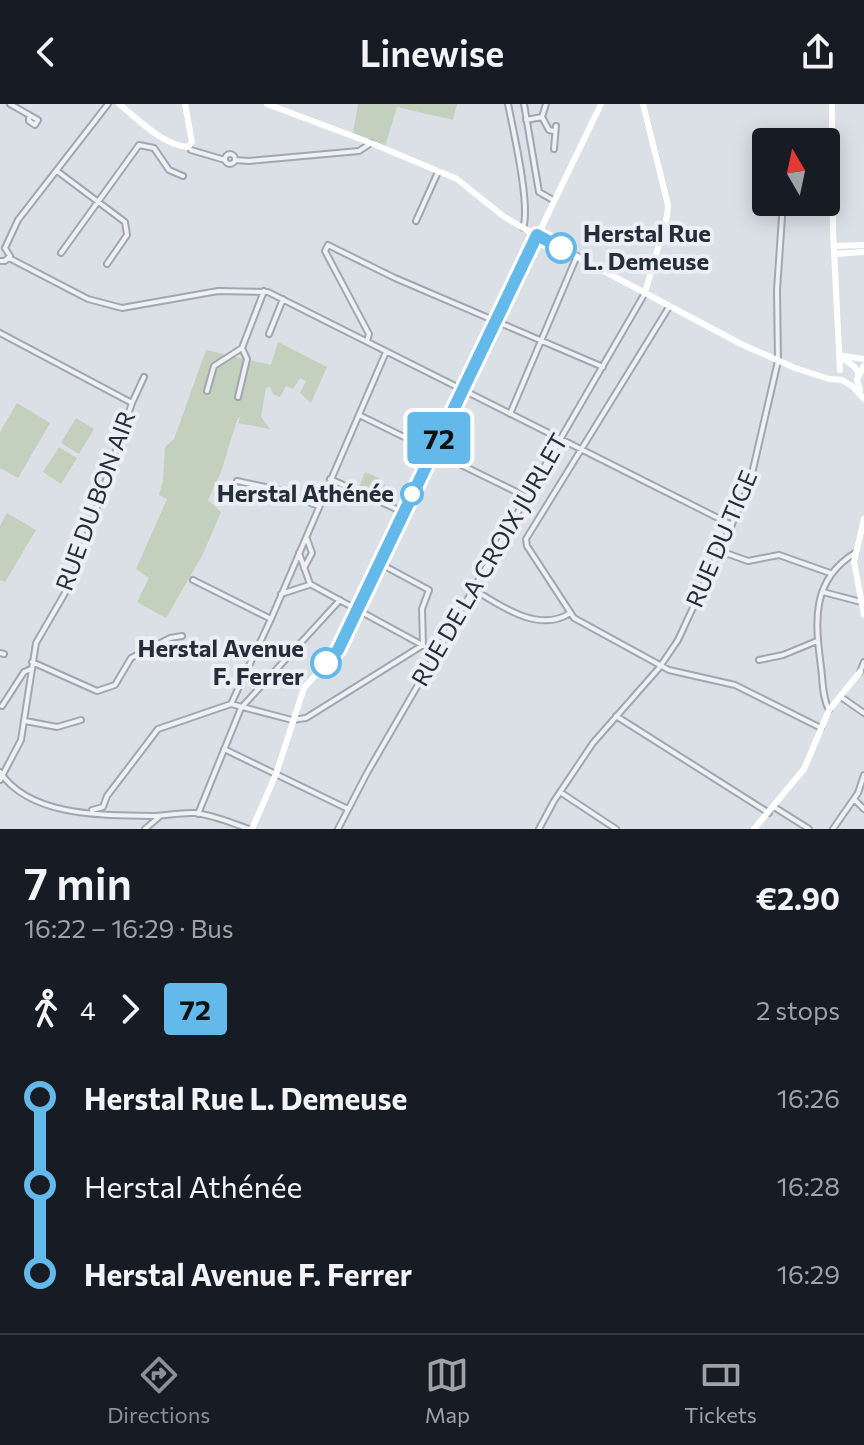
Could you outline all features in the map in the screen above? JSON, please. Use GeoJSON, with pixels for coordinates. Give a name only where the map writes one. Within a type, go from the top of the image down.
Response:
{"type":"FeatureCollection","features":[{"type":"Feature","properties":{"kind":"street"},"geometry":{"type":"LineString","coordinates":[[10,104],[29,115]]}},
{"type":"Feature","properties":{"kind":"street"},"geometry":{"type":"LineString","coordinates":[[9,258],[9,251],[2,248],[18,220],[108,104]]}},
{"type":"Feature","properties":{"kind":"street"},"geometry":{"type":"LineString","coordinates":[[119,104],[158,135],[188,147],[192,142],[185,104]]}},
{"type":"Feature","properties":{"kind":"street"},"geometry":{"type":"LineString","coordinates":[[267,104],[457,179],[523,228],[669,307],[778,361],[845,382],[859,377]]}},
{"type":"Feature","properties":{"kind":"street"},"geometry":{"type":"LineString","coordinates":[[508,104],[523,189],[526,218],[523,228]]}},
{"type":"Feature","properties":{"kind":"street"},"geometry":{"type":"LineString","coordinates":[[524,104],[539,192],[553,200]]}},
{"type":"Feature","properties":{"kind":"street"},"geometry":{"type":"LineString","coordinates":[[546,104],[542,117],[549,130],[555,129],[554,149]]}},
{"type":"Feature","properties":{"kind":"street"},"geometry":{"type":"LineString","coordinates":[[1,776],[35,800],[69,809],[161,815],[198,814],[250,829],[276,774],[304,688],[338,650],[601,104]]}},
{"type":"Feature","properties":{"kind":"street"},"geometry":{"type":"LineString","coordinates":[[643,104],[668,205],[645,293]]}},
{"type":"Feature","properties":{"kind":"street"},"geometry":{"type":"LineString","coordinates":[[832,104],[833,128]]}},
{"type":"Feature","properties":{"kind":"street"},"geometry":{"type":"LineString","coordinates":[[526,120],[542,117]]}},
{"type":"Feature","properties":{"kind":"street"},"geometry":{"type":"LineString","coordinates":[[191,150],[225,160],[230,165],[235,160],[359,151],[371,143]]}},
{"type":"Feature","properties":{"kind":"street"},"geometry":{"type":"LineString","coordinates":[[61,253],[139,145],[154,148],[169,170],[183,176]]}},
{"type":"Feature","properties":{"kind":"street"},"geometry":{"type":"LineString","coordinates":[[57,171],[123,219],[128,229],[107,264]]}},
{"type":"Feature","properties":{"kind":"street"},"geometry":{"type":"LineString","coordinates":[[416,221],[439,171]]}},
{"type":"Feature","properties":{"kind":"street","name":"RUE DU TIGE"},"geometry":{"type":"LineString","coordinates":[[539,829],[593,743],[661,665],[681,633],[751,478],[778,361],[777,290],[782,216]]}},
{"type":"Feature","properties":{"kind":"street"},"geometry":{"type":"LineString","coordinates":[[834,216],[840,370],[845,382],[864,398]]}},
{"type":"Feature","properties":{"kind":"street"},"geometry":{"type":"LineString","coordinates":[[367,341],[369,334],[326,253],[326,247],[330,245],[395,278],[603,367]]}},
{"type":"Feature","properties":{"kind":"street"},"geometry":{"type":"LineString","coordinates":[[834,250],[864,245]]}},
{"type":"Feature","properties":{"kind":"street"},"geometry":{"type":"LineString","coordinates":[[834,250],[861,252],[864,260]]}},
{"type":"Feature","properties":{"kind":"street"},"geometry":{"type":"LineString","coordinates":[[510,414],[577,256]]}},
{"type":"Feature","properties":{"kind":"street"},"geometry":{"type":"LineString","coordinates":[[0,263],[9,258]]}},
{"type":"Feature","properties":{"kind":"street"},"geometry":{"type":"LineString","coordinates":[[9,258],[88,299],[122,308],[218,291],[264,291],[732,525]]}},
{"type":"Feature","properties":{"kind":"street"},"geometry":{"type":"LineString","coordinates":[[207,391],[214,366],[242,348],[264,291]]}},
{"type":"Feature","properties":{"kind":"street","name":"RUE DE LA CROIX JURLET"},"geometry":{"type":"LineString","coordinates":[[338,829],[645,293]]}},
{"type":"Feature","properties":{"kind":"street"},"geometry":{"type":"LineString","coordinates":[[269,334],[283,299]]}},
{"type":"Feature","properties":{"kind":"street"},"geometry":{"type":"LineString","coordinates":[[669,307],[526,539],[527,546],[574,618],[661,665],[677,672],[735,685],[821,728]]}},
{"type":"Feature","properties":{"kind":"street"},"geometry":{"type":"LineString","coordinates":[[0,333],[132,403]]}},
{"type":"Feature","properties":{"kind":"street"},"geometry":{"type":"LineString","coordinates":[[238,397],[247,359],[242,348]]}},
{"type":"Feature","properties":{"kind":"street"},"geometry":{"type":"LineString","coordinates":[[839,350],[849,358],[864,362]]}},
{"type":"Feature","properties":{"kind":"street"},"geometry":{"type":"LineString","coordinates":[[839,350],[859,377],[864,398]]}},
{"type":"Feature","properties":{"kind":"street"},"geometry":{"type":"LineString","coordinates":[[231,704],[386,352]]}},
{"type":"Feature","properties":{"kind":"street"},"geometry":{"type":"LineString","coordinates":[[827,378],[851,364],[864,362]]}},
{"type":"Feature","properties":{"kind":"street"},"geometry":{"type":"LineString","coordinates":[[859,377],[864,362]]}},
{"type":"Feature","properties":{"kind":"street","name":"RUE DU BON AIR"},"geometry":{"type":"LineString","coordinates":[[1,776],[21,740],[32,662],[39,638],[72,581],[132,403],[144,377]]}},
{"type":"Feature","properties":{"kind":"street"},"geometry":{"type":"LineString","coordinates":[[359,415],[527,497]]}},
{"type":"Feature","properties":{"kind":"street"},"geometry":{"type":"LineString","coordinates":[[330,479],[403,512]]}},
{"type":"Feature","properties":{"kind":"street"},"geometry":{"type":"LineString","coordinates":[[237,481],[294,493],[299,499],[319,506]]}},
{"type":"Feature","properties":{"kind":"street"},"geometry":{"type":"LineString","coordinates":[[864,519],[854,569],[864,615]]}},
{"type":"Feature","properties":{"kind":"street"},"geometry":{"type":"LineString","coordinates":[[304,568],[312,553],[306,537]]}},
{"type":"Feature","properties":{"kind":"street"},"geometry":{"type":"LineString","coordinates":[[720,551],[748,561],[779,555],[830,573]]}},
{"type":"Feature","properties":{"kind":"street"},"geometry":{"type":"LineString","coordinates":[[299,553],[310,584],[437,653]]}},
{"type":"Feature","properties":{"kind":"street"},"geometry":{"type":"LineString","coordinates":[[829,710],[817,641],[817,611],[830,573],[855,553]]}},
{"type":"Feature","properties":{"kind":"street"},"geometry":{"type":"LineString","coordinates":[[379,563],[429,590],[429,597],[422,609],[423,645]]}},
{"type":"Feature","properties":{"kind":"street"},"geometry":{"type":"LineString","coordinates":[[193,580],[271,619]]}},
{"type":"Feature","properties":{"kind":"street"},"geometry":{"type":"LineString","coordinates":[[281,594],[310,584]]}},
{"type":"Feature","properties":{"kind":"street"},"geometry":{"type":"LineString","coordinates":[[473,589],[511,612],[527,617],[553,620],[570,613]]}},
{"type":"Feature","properties":{"kind":"street"},"geometry":{"type":"LineString","coordinates":[[823,592],[861,602]]}},
{"type":"Feature","properties":{"kind":"street"},"geometry":{"type":"LineString","coordinates":[[198,814],[241,708],[340,600]]}},
{"type":"Feature","properties":{"kind":"street"},"geometry":{"type":"LineString","coordinates":[[32,662],[97,691],[115,685],[131,658],[170,638],[182,636]]}},
{"type":"Feature","properties":{"kind":"street"},"geometry":{"type":"LineString","coordinates":[[759,660],[783,655],[817,641]]}},
{"type":"Feature","properties":{"kind":"street"},"geometry":{"type":"LineString","coordinates":[[90,812],[101,809],[107,796],[158,729],[231,704],[292,720],[306,718],[423,645]]}},
{"type":"Feature","properties":{"kind":"street"},"geometry":{"type":"LineString","coordinates":[[754,829],[804,769],[829,710],[862,672],[864,662]]}},
{"type":"Feature","properties":{"kind":"street"},"geometry":{"type":"LineString","coordinates":[[2,706],[24,672],[31,669]]}},
{"type":"Feature","properties":{"kind":"street"},"geometry":{"type":"LineString","coordinates":[[841,697],[864,713]]}},
{"type":"Feature","properties":{"kind":"street"},"geometry":{"type":"LineString","coordinates":[[616,716],[809,829]]}},
{"type":"Feature","properties":{"kind":"street"},"geometry":{"type":"LineString","coordinates":[[24,721],[57,727],[81,720]]}},
{"type":"Feature","properties":{"kind":"street"},"geometry":{"type":"LineString","coordinates":[[224,749],[348,809]]}},
{"type":"Feature","properties":{"kind":"street"},"geometry":{"type":"LineString","coordinates":[[833,829],[854,799],[864,775]]}},
{"type":"Feature","properties":{"kind":"street"},"geometry":{"type":"LineString","coordinates":[[560,792],[616,829]]}},
{"type":"Feature","properties":{"kind":"street"},"geometry":{"type":"LineString","coordinates":[[854,799],[864,809]]}},
{"type":"Feature","properties":{"kind":"street"},"geometry":{"type":"LineString","coordinates":[[145,829],[161,815]]}},
{"type":"Feature","properties":{"kind":"green space"},"geometry":{"type":"Polygon","coordinates":[[[358,104],[457,104],[453,120],[397,107],[385,146],[353,133],[358,104]]]}},
{"type":"Feature","properties":{"kind":"green space"},"geometry":{"type":"Polygon","coordinates":[[[278,342],[327,367],[311,403],[300,393],[306,381],[300,378],[293,389],[286,386],[280,397],[273,394],[270,387],[266,388],[261,417],[270,429],[238,423],[241,415],[237,420],[221,472],[208,500],[221,512],[203,554],[166,618],[137,602],[149,578],[136,569],[167,499],[159,495],[165,447],[174,439],[206,350],[271,365],[278,342]]]}},
{"type":"Feature","properties":{"kind":"green space"},"geometry":{"type":"Polygon","coordinates":[[[17,403],[50,423],[18,478],[0,468],[0,432],[17,403]]]}},
{"type":"Feature","properties":{"kind":"green space"},"geometry":{"type":"Polygon","coordinates":[[[76,418],[94,429],[79,454],[61,443],[76,418]]]}},
{"type":"Feature","properties":{"kind":"green space"},"geometry":{"type":"Polygon","coordinates":[[[59,447],[77,458],[61,484],[43,472],[59,447]]]}},
{"type":"Feature","properties":{"kind":"green space"},"geometry":{"type":"Polygon","coordinates":[[[365,472],[383,482],[387,501],[359,488],[365,472]]]}},
{"type":"Feature","properties":{"kind":"green space"},"geometry":{"type":"Polygon","coordinates":[[[7,513],[36,530],[5,582],[0,580],[0,526],[7,513]]]}},
{"type":"Feature","properties":{"kind":"bus line","name":"72"},"geometry":{"type":"LineString","coordinates":[[326,663],[338,650],[537,235],[561,248]]}},
{"type":"Feature","properties":{"kind":"place","name":"Herstal Rue L. Demeuse"},"geometry":{"type":"Point","coordinates":[561,248]}},
{"type":"Feature","properties":{"kind":"place","name":"Herstal Athénée"},"geometry":{"type":"Point","coordinates":[412,494]}},
{"type":"Feature","properties":{"kind":"place","name":"Herstal Avenue F. Ferrer"},"geometry":{"type":"Point","coordinates":[326,663]}}]}
